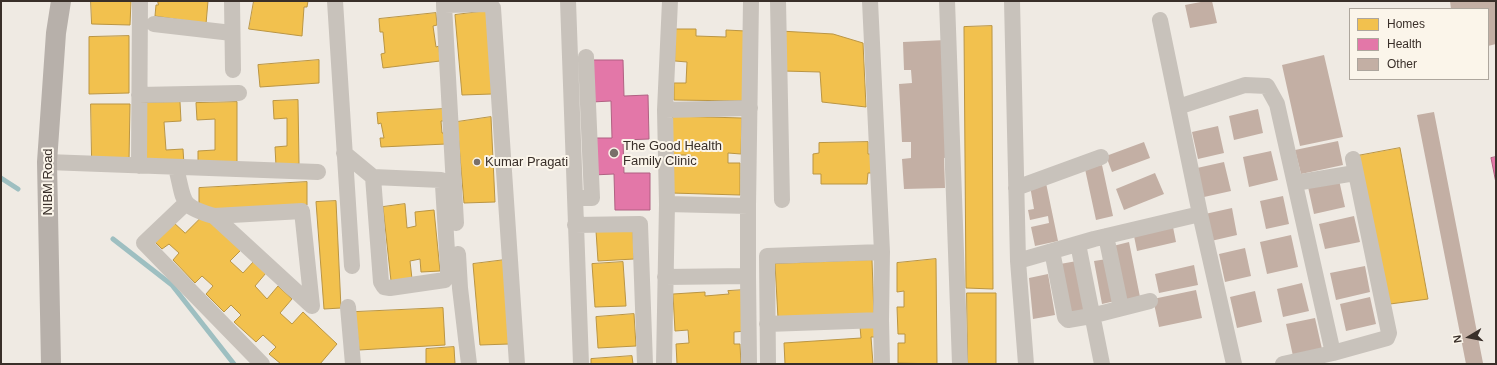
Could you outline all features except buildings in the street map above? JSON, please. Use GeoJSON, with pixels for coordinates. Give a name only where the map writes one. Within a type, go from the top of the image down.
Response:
{"type":"FeatureCollection","features":[{"type":"Feature","properties":{"kind":"main road","name":"NIBM Road"},"geometry":{"type":"LineString","coordinates":[[51,364],[46,162],[56,33],[61,1]]}},
{"type":"Feature","properties":{"kind":"street"},"geometry":{"type":"LineString","coordinates":[[139,166],[140,1]]}},
{"type":"Feature","properties":{"kind":"street"},"geometry":{"type":"LineString","coordinates":[[232,1],[233,70]]}},
{"type":"Feature","properties":{"kind":"street"},"geometry":{"type":"LineString","coordinates":[[335,1],[352,266]]}},
{"type":"Feature","properties":{"kind":"street"},"geometry":{"type":"LineString","coordinates":[[568,1],[581,119]]}},
{"type":"Feature","properties":{"kind":"street"},"geometry":{"type":"LineString","coordinates":[[664,364],[667,204],[665,110],[670,1]]}},
{"type":"Feature","properties":{"kind":"street"},"geometry":{"type":"LineString","coordinates":[[749,364],[748,206],[751,1]]}},
{"type":"Feature","properties":{"kind":"street"},"geometry":{"type":"LineString","coordinates":[[778,1],[782,200]]}},
{"type":"Feature","properties":{"kind":"street"},"geometry":{"type":"LineString","coordinates":[[870,1],[882,252],[882,364]]}},
{"type":"Feature","properties":{"kind":"street"},"geometry":{"type":"LineString","coordinates":[[947,1],[960,364]]}},
{"type":"Feature","properties":{"kind":"street"},"geometry":{"type":"LineString","coordinates":[[1012,1],[1018,261],[1026,364]]}},
{"type":"Feature","properties":{"kind":"street"},"geometry":{"type":"LineString","coordinates":[[469,364],[460,288],[444,3],[489,4],[493,8],[517,364]]}},
{"type":"Feature","properties":{"kind":"street"},"geometry":{"type":"LineString","coordinates":[[1160,20],[1200,214],[1234,364]]}},
{"type":"Feature","properties":{"kind":"street"},"geometry":{"type":"LineString","coordinates":[[154,24],[232,33]]}},
{"type":"Feature","properties":{"kind":"street"},"geometry":{"type":"LineString","coordinates":[[581,364],[575,198],[586,57]]}},
{"type":"Feature","properties":{"kind":"street"},"geometry":{"type":"LineString","coordinates":[[1178,107],[1245,85],[1267,86],[1277,104],[1333,353]]}},
{"type":"Feature","properties":{"kind":"street"},"geometry":{"type":"LineString","coordinates":[[139,95],[239,93]]}},
{"type":"Feature","properties":{"kind":"street"},"geometry":{"type":"LineString","coordinates":[[665,110],[750,108]]}},
{"type":"Feature","properties":{"kind":"street"},"geometry":{"type":"LineString","coordinates":[[344,153],[373,177],[441,180],[443,185],[448,268],[448,275],[445,280],[390,288],[384,287],[381,282],[373,177]]}},
{"type":"Feature","properties":{"kind":"street"},"geometry":{"type":"LineString","coordinates":[[1016,188],[1101,157]]}},
{"type":"Feature","properties":{"kind":"street"},"geometry":{"type":"LineString","coordinates":[[46,162],[176,168],[318,172]]}},
{"type":"Feature","properties":{"kind":"street"},"geometry":{"type":"LineString","coordinates":[[1283,364],[1333,353],[1387,338],[1389,333],[1354,166],[1295,183]]}},
{"type":"Feature","properties":{"kind":"street"},"geometry":{"type":"LineString","coordinates":[[176,168],[186,204],[194,210],[214,216],[302,211],[312,306],[214,216]]}},
{"type":"Feature","properties":{"kind":"street"},"geometry":{"type":"LineString","coordinates":[[186,204],[144,243],[262,364]]}},
{"type":"Feature","properties":{"kind":"street"},"geometry":{"type":"LineString","coordinates":[[667,204],[748,206]]}},
{"type":"Feature","properties":{"kind":"street"},"geometry":{"type":"LineString","coordinates":[[1018,261],[1106,236],[1200,214]]}},
{"type":"Feature","properties":{"kind":"street"},"geometry":{"type":"LineString","coordinates":[[575,225],[640,224],[645,364]]}},
{"type":"Feature","properties":{"kind":"street"},"geometry":{"type":"LineString","coordinates":[[1106,236],[1121,308]]}},
{"type":"Feature","properties":{"kind":"street"},"geometry":{"type":"LineString","coordinates":[[1078,244],[1091,316],[1102,364]]}},
{"type":"Feature","properties":{"kind":"street"},"geometry":{"type":"LineString","coordinates":[[1052,251],[1065,317],[1068,320],[1076,320],[1150,301]]}},
{"type":"Feature","properties":{"kind":"street"},"geometry":{"type":"LineString","coordinates":[[768,364],[767,256],[882,252]]}},
{"type":"Feature","properties":{"kind":"street"},"geometry":{"type":"LineString","coordinates":[[665,277],[748,276]]}},
{"type":"Feature","properties":{"kind":"street"},"geometry":{"type":"LineString","coordinates":[[348,307],[353,364]]}},
{"type":"Feature","properties":{"kind":"street"},"geometry":{"type":"LineString","coordinates":[[767,324],[881,320]]}},
{"type":"Feature","properties":{"kind":"waterway"},"geometry":{"type":"LineString","coordinates":[[1,178],[18,189]]}},
{"type":"Feature","properties":{"kind":"waterway"},"geometry":{"type":"LineString","coordinates":[[113,239],[172,285],[234,364]]}},
{"type":"Feature","properties":{"kind":"place","name":"The Good Health Family Clinic"},"geometry":{"type":"Point","coordinates":[614,153]}},
{"type":"Feature","properties":{"kind":"place","name":"Kumar Pragati"},"geometry":{"type":"Point","coordinates":[477,162]}}]}
